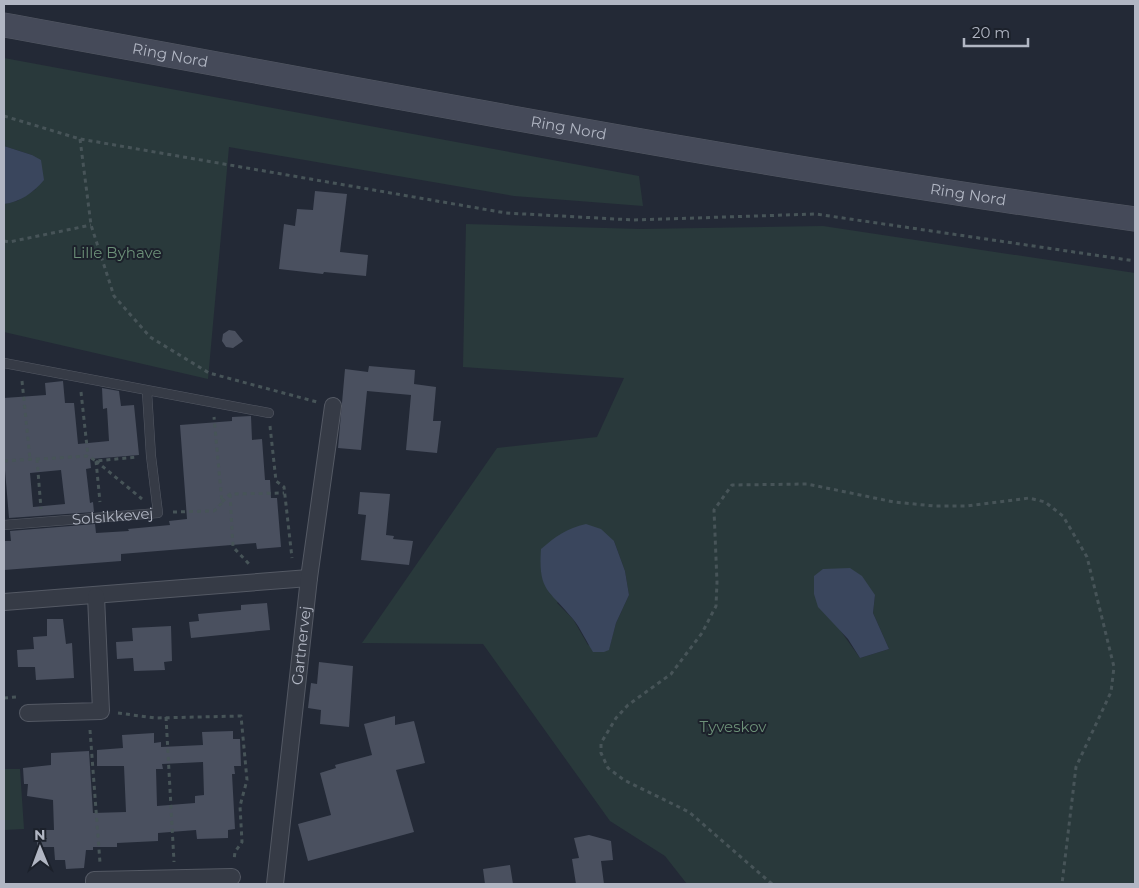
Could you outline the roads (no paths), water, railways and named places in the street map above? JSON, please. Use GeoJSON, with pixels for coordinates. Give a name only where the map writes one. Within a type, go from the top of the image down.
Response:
{"type":"FeatureCollection","features":[{"type":"Feature","properties":{"kind":"main road","name":"Ring Nord"},"geometry":{"type":"LineString","coordinates":[[4,25],[690,150],[1018,203],[1135,219]]}},
{"type":"Feature","properties":{"kind":"street","name":"Gartnervej"},"geometry":{"type":"LineString","coordinates":[[274,884],[302,579],[333,406]]}},
{"type":"Feature","properties":{"kind":"street"},"geometry":{"type":"LineString","coordinates":[[4,602],[302,579]]}},
{"type":"Feature","properties":{"kind":"street"},"geometry":{"type":"LineString","coordinates":[[28,713],[95,712],[96,596]]}},
{"type":"Feature","properties":{"kind":"street"},"geometry":{"type":"LineString","coordinates":[[98,882],[232,876]]}},
{"type":"Feature","properties":{"kind":"lane"},"geometry":{"type":"LineString","coordinates":[[4,363],[147,392],[268,413]]}},
{"type":"Feature","properties":{"kind":"lane","name":"Solsikkevej"},"geometry":{"type":"LineString","coordinates":[[4,525],[158,513],[151,456],[147,392]]}},
{"type":"Feature","properties":{"kind":"water"},"geometry":{"type":"Polygon","coordinates":[[[4,146],[41,160],[44,180],[26,196],[4,204],[4,146]]]}},
{"type":"Feature","properties":{"kind":"water"},"geometry":{"type":"Polygon","coordinates":[[[586,524],[601,529],[614,541],[625,571],[629,595],[616,623],[609,650],[604,652],[593,652],[576,623],[547,589],[541,574],[541,549],[562,534],[586,524]]]}},
{"type":"Feature","properties":{"kind":"water"},"geometry":{"type":"Polygon","coordinates":[[[850,568],[862,576],[875,595],[873,613],[889,649],[860,658],[848,639],[818,607],[814,594],[814,576],[823,569],[850,568]]]}},
{"type":"Feature","properties":{"kind":"park label","name":"Lille Byhave"},"geometry":{"type":"Point","coordinates":[117,253]}},
{"type":"Feature","properties":{"kind":"park label","name":"Tyveskov"},"geometry":{"type":"Point","coordinates":[733,727]}}]}
